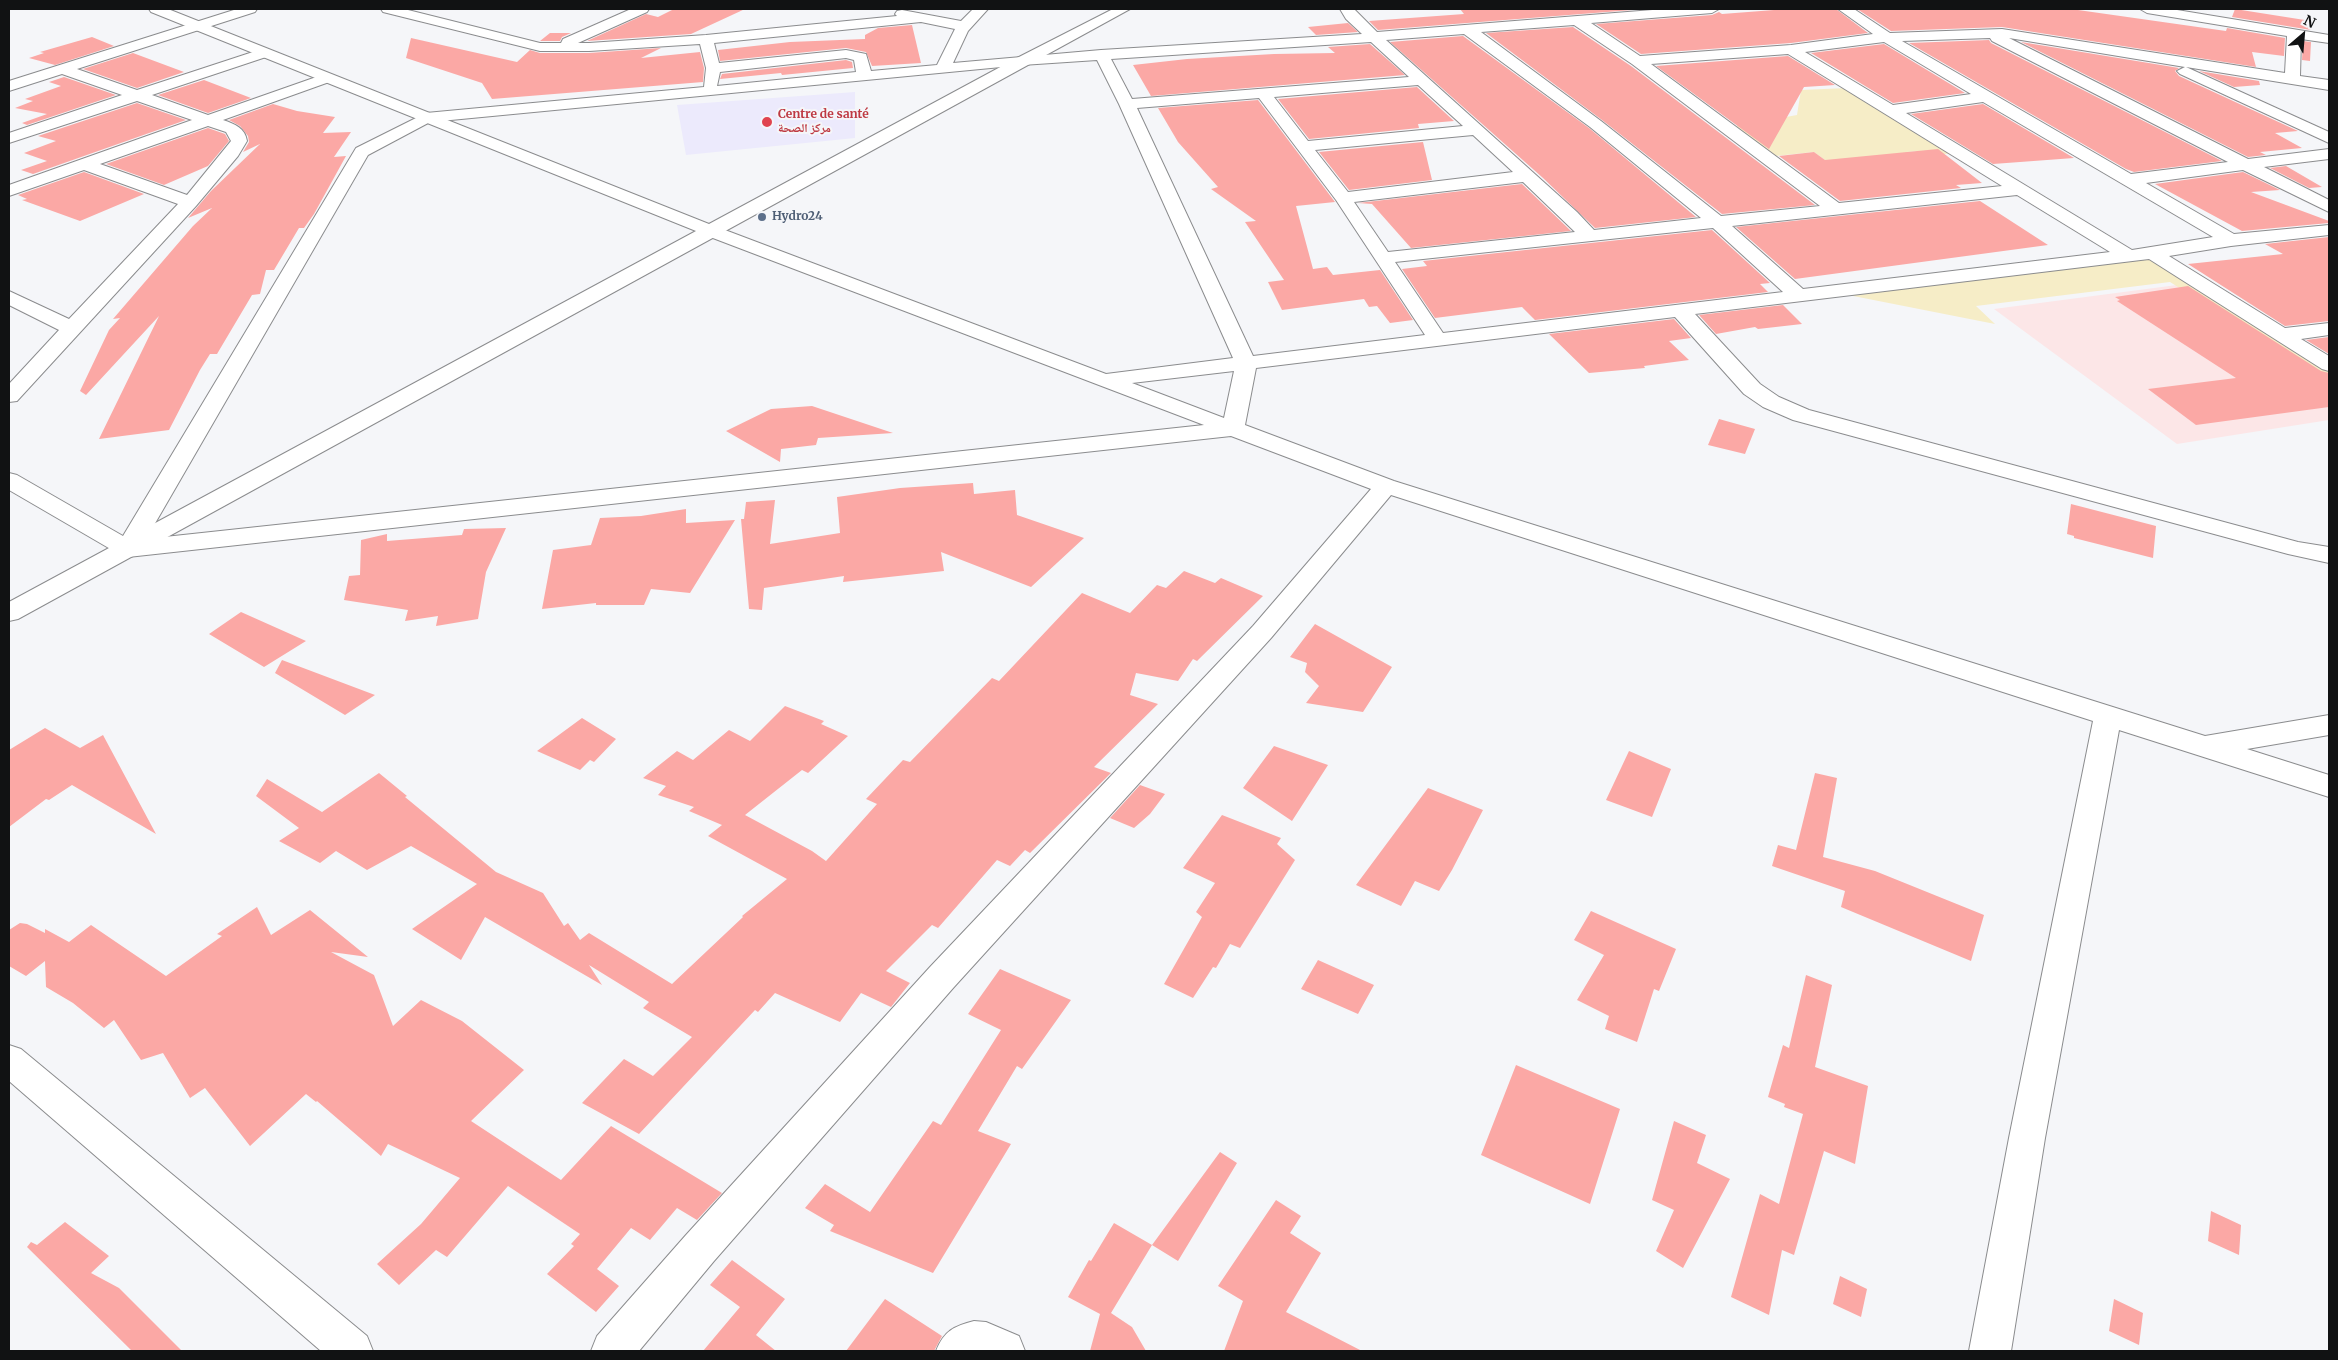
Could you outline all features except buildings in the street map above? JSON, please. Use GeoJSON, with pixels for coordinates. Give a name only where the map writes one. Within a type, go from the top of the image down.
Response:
{"type":"FeatureCollection","features":[{"type":"Feature","properties":{"kind":"street"},"geometry":{"type":"LineString","coordinates":[[156,9],[711,231],[1102,381],[1386,486],[2329,786]]}},
{"type":"Feature","properties":{"kind":"street"},"geometry":{"type":"LineString","coordinates":[[9,86],[250,9]]}},
{"type":"Feature","properties":{"kind":"street"},"geometry":{"type":"LineString","coordinates":[[388,9],[513,42],[555,48],[706,39],[920,18]]}},
{"type":"Feature","properties":{"kind":"street"},"geometry":{"type":"LineString","coordinates":[[555,48],[642,9]]}},
{"type":"Feature","properties":{"kind":"street"},"geometry":{"type":"LineString","coordinates":[[870,9],[962,26]]}},
{"type":"Feature","properties":{"kind":"street"},"geometry":{"type":"LineString","coordinates":[[943,69],[962,26],[981,9]]}},
{"type":"Feature","properties":{"kind":"street"},"geometry":{"type":"LineString","coordinates":[[9,613],[1022,61],[1123,9]]}},
{"type":"Feature","properties":{"kind":"street"},"geometry":{"type":"LineString","coordinates":[[1347,9],[1351,16],[1571,216],[1589,236]]}},
{"type":"Feature","properties":{"kind":"street"},"geometry":{"type":"LineString","coordinates":[[128,549],[362,152],[426,118],[1101,54],[1467,30],[1577,20],[1609,13],[1712,9]]}},
{"type":"Feature","properties":{"kind":"street"},"geometry":{"type":"LineString","coordinates":[[1844,9],[1886,38],[2231,240]]}},
{"type":"Feature","properties":{"kind":"street"},"geometry":{"type":"LineString","coordinates":[[2147,9],[2329,39]]}},
{"type":"Feature","properties":{"kind":"street"},"geometry":{"type":"LineString","coordinates":[[437,22],[464,12]]}},
{"type":"Feature","properties":{"kind":"street"},"geometry":{"type":"LineString","coordinates":[[1577,20],[1637,61],[1837,210]]}},
{"type":"Feature","properties":{"kind":"street"},"geometry":{"type":"LineString","coordinates":[[1467,30],[1555,92],[1718,223],[1799,296]]}},
{"type":"Feature","properties":{"kind":"street"},"geometry":{"type":"LineString","coordinates":[[1986,33],[2329,207]]}},
{"type":"Feature","properties":{"kind":"street"},"geometry":{"type":"LineString","coordinates":[[1637,61],[1791,49],[1886,38],[1986,33],[2021,35],[2329,84]]}},
{"type":"Feature","properties":{"kind":"street"},"geometry":{"type":"LineString","coordinates":[[2292,79],[2294,33]]}},
{"type":"Feature","properties":{"kind":"street"},"geometry":{"type":"LineString","coordinates":[[706,39],[713,68],[710,91]]}},
{"type":"Feature","properties":{"kind":"street"},"geometry":{"type":"LineString","coordinates":[[1791,49],[2129,256]]}},
{"type":"Feature","properties":{"kind":"street"},"geometry":{"type":"LineString","coordinates":[[9,138],[264,52]]}},
{"type":"Feature","properties":{"kind":"street"},"geometry":{"type":"LineString","coordinates":[[713,68],[846,54],[861,57],[864,76]]}},
{"type":"Feature","properties":{"kind":"street"},"geometry":{"type":"LineString","coordinates":[[1101,54],[1127,104],[1246,364],[1233,429]]}},
{"type":"Feature","properties":{"kind":"street"},"geometry":{"type":"LineString","coordinates":[[2154,56],[2329,138]]}},
{"type":"Feature","properties":{"kind":"street"},"geometry":{"type":"LineString","coordinates":[[9,396],[190,202],[232,152],[239,140],[238,135],[232,129],[62,69]]}},
{"type":"Feature","properties":{"kind":"street"},"geometry":{"type":"LineString","coordinates":[[9,191],[327,78]]}},
{"type":"Feature","properties":{"kind":"street"},"geometry":{"type":"LineString","coordinates":[[1127,104],[1422,80]]}},
{"type":"Feature","properties":{"kind":"street"},"geometry":{"type":"LineString","coordinates":[[1263,94],[1343,198],[1438,340]]}},
{"type":"Feature","properties":{"kind":"street"},"geometry":{"type":"LineString","coordinates":[[1891,110],[1985,97]]}},
{"type":"Feature","properties":{"kind":"street"},"geometry":{"type":"LineString","coordinates":[[1302,146],[1476,130]]}},
{"type":"Feature","properties":{"kind":"street"},"geometry":{"type":"LineString","coordinates":[[2127,180],[2329,154]]}},
{"type":"Feature","properties":{"kind":"street"},"geometry":{"type":"LineString","coordinates":[[83,164],[190,202]]}},
{"type":"Feature","properties":{"kind":"street"},"geometry":{"type":"LineString","coordinates":[[1343,198],[1526,176]]}},
{"type":"Feature","properties":{"kind":"street"},"geometry":{"type":"LineString","coordinates":[[1382,258],[2021,190]]}},
{"type":"Feature","properties":{"kind":"street"},"geometry":{"type":"LineString","coordinates":[[1102,381],[2129,256],[2231,240],[2329,230]]}},
{"type":"Feature","properties":{"kind":"street"},"geometry":{"type":"LineString","coordinates":[[2152,253],[2329,365]]}},
{"type":"Feature","properties":{"kind":"street"},"geometry":{"type":"LineString","coordinates":[[9,297],[71,328]]}},
{"type":"Feature","properties":{"kind":"street"},"geometry":{"type":"LineString","coordinates":[[1680,310],[1752,389],[1772,402],[1801,414],[2297,549],[2329,555]]}},
{"type":"Feature","properties":{"kind":"street"},"geometry":{"type":"LineString","coordinates":[[2282,335],[2329,329]]}},
{"type":"Feature","properties":{"kind":"street"},"geometry":{"type":"LineString","coordinates":[[9,480],[128,549],[1233,429]]}},
{"type":"Feature","properties":{"kind":"street"},"geometry":{"type":"LineString","coordinates":[[612,1351],[700,1248],[942,977],[1262,632],[1386,486]]}},
{"type":"Feature","properties":{"kind":"street"},"geometry":{"type":"LineString","coordinates":[[1990,1351],[2027,1138],[2108,715]]}},
{"type":"Feature","properties":{"kind":"street"},"geometry":{"type":"LineString","coordinates":[[2205,746],[2329,725]]}},
{"type":"Feature","properties":{"kind":"street"},"geometry":{"type":"LineString","coordinates":[[9,1060],[352,1351]]}},
{"type":"Feature","properties":{"kind":"street"},"geometry":{"type":"LineString","coordinates":[[957,1351],[962,1346],[976,1340],[989,1341],[1004,1351]]}},
{"type":"Feature","properties":{"kind":"shaded area","name":"Centre de santé مركز الصحة"},"geometry":{"type":"Polygon","coordinates":[[[855,92],[855,138],[686,155],[677,105],[855,92]]]}},
{"type":"Feature","properties":{"kind":"shaded area"},"geometry":{"type":"Polygon","coordinates":[[[2177,285],[2329,381],[2329,420],[2177,444],[1994,309],[2177,285]]]}},
{"type":"Feature","properties":{"kind":"sand"},"geometry":{"type":"Polygon","coordinates":[[[1847,88],[1961,153],[1927,155],[1920,151],[1907,152],[1907,154],[1844,174],[1814,152],[1766,157],[1736,126],[1797,115],[1801,90],[1847,88]]]}},
{"type":"Feature","properties":{"kind":"sand"},"geometry":{"type":"Polygon","coordinates":[[[2144,254],[2329,367],[2329,381],[2170,282],[1976,306],[1995,324],[1833,292],[2144,254]]]}},
{"type":"Feature","properties":{"kind":"place","name":"Centre de santé مركز الصحة"},"geometry":{"type":"Point","coordinates":[767,122]}},
{"type":"Feature","properties":{"kind":"place","name":"Hydro24"},"geometry":{"type":"Point","coordinates":[762,217]}}]}
